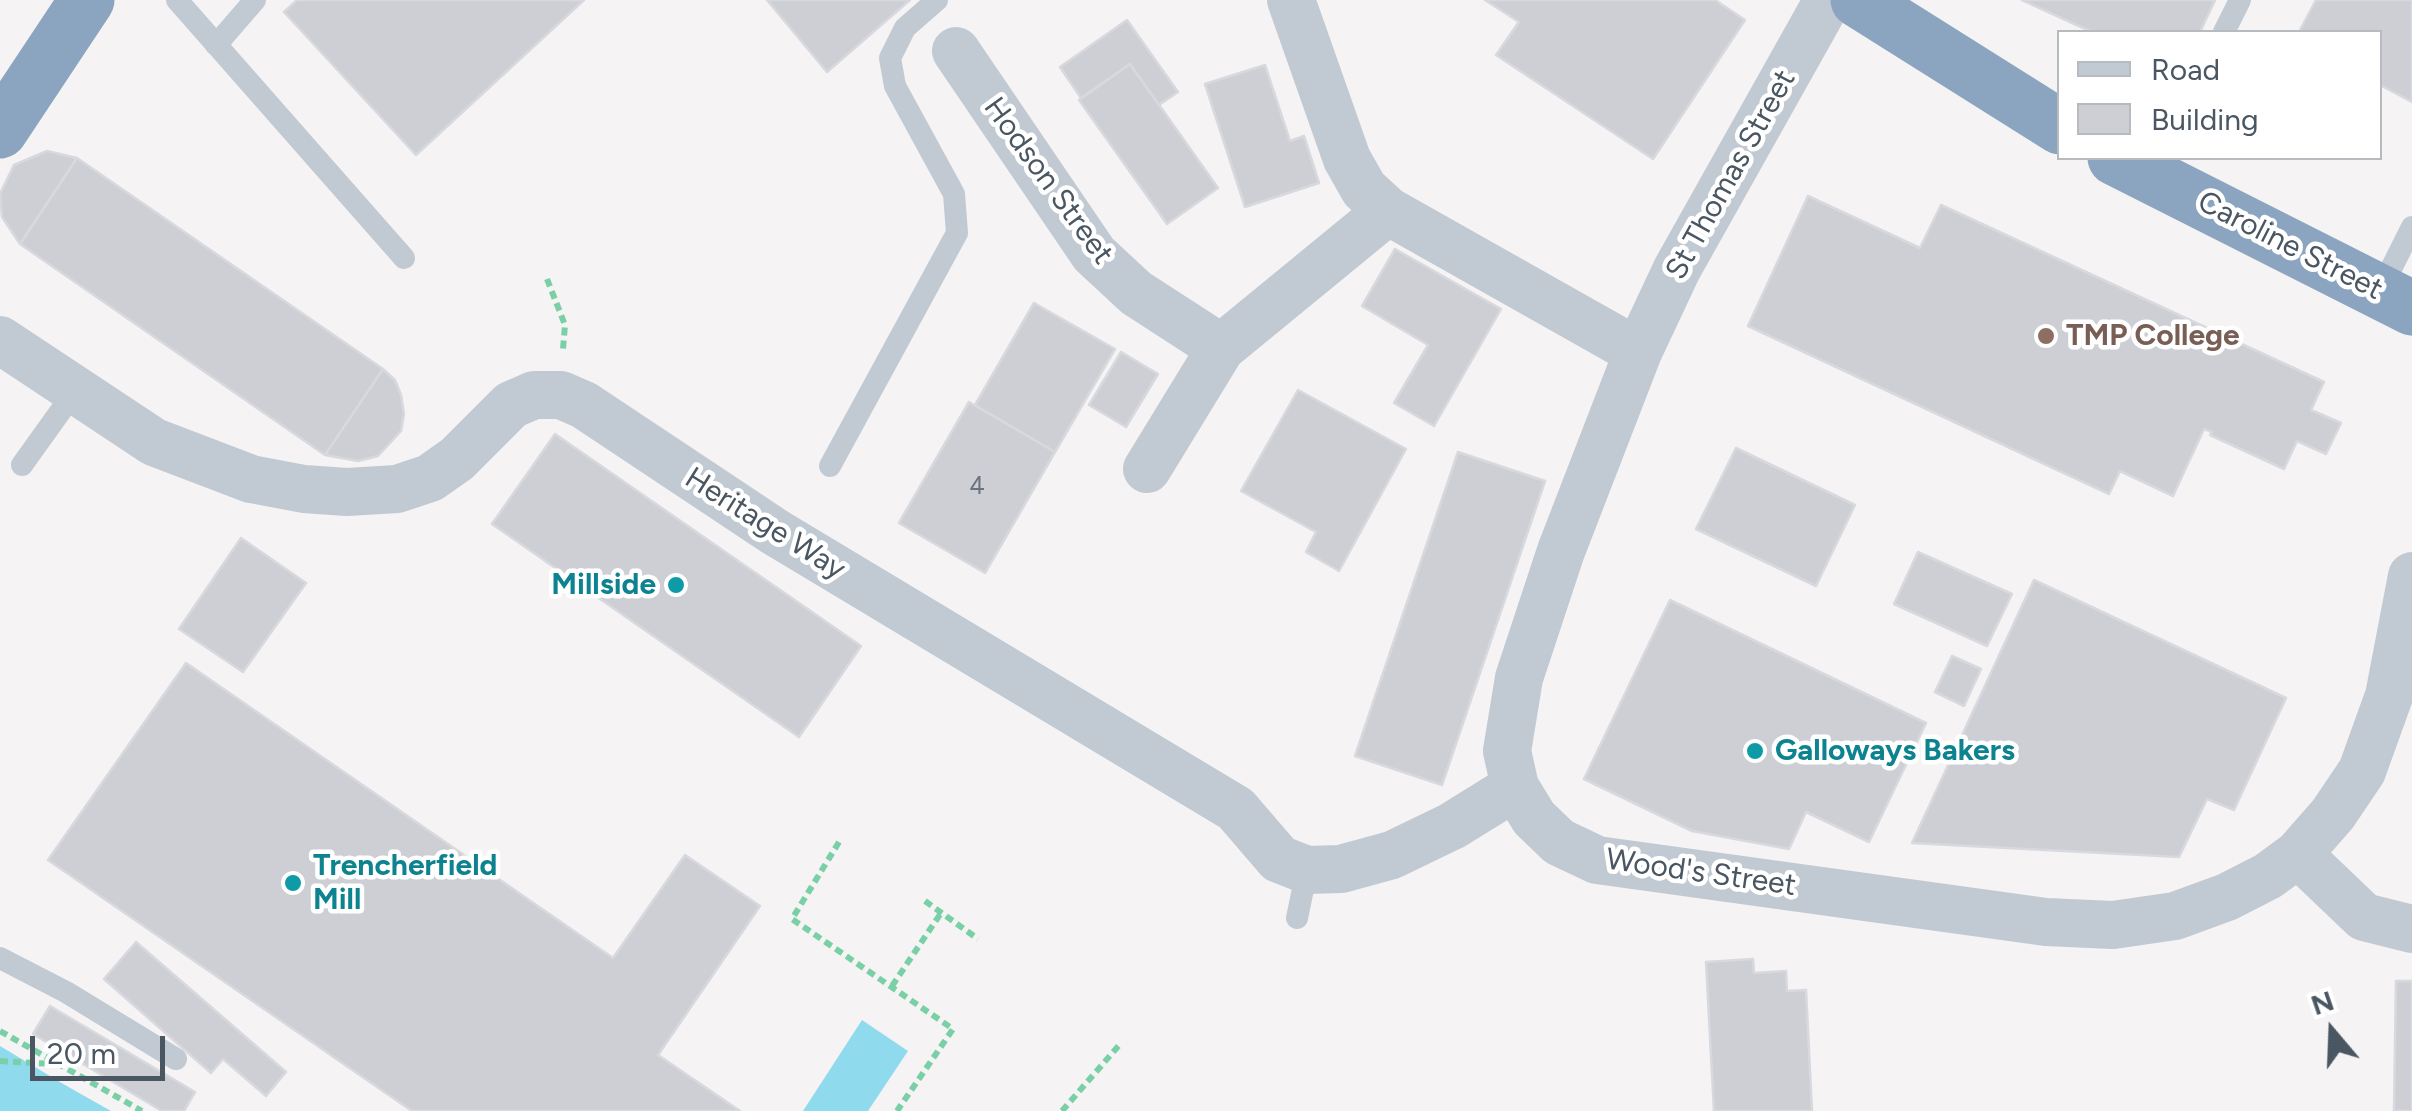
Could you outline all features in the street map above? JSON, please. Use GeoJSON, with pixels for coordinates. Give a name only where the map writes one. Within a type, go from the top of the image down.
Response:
{"type":"FeatureCollection","features":[{"type":"Feature","properties":{"kind":"highway"},"geometry":{"type":"LineString","coordinates":[[9,87],[87,0]]}},
{"type":"Feature","properties":{"kind":"highway"},"geometry":{"type":"LineString","coordinates":[[1858,0],[2057,125]]}},
{"type":"Feature","properties":{"kind":"highway","name":"Caroline Street"},"geometry":{"type":"LineString","coordinates":[[2144,164],[2396,300]]}},
{"type":"Feature","properties":{"kind":"street"},"geometry":{"type":"LineString","coordinates":[[1291,0],[1347,159],[1364,189],[1388,211],[1638,352]]}},
{"type":"Feature","properties":{"kind":"street","name":"St Thomas Street"},"geometry":{"type":"LineString","coordinates":[[1638,352],[1678,269],[1828,0]]}},
{"type":"Feature","properties":{"kind":"street","name":"Hodson Street"},"geometry":{"type":"LineString","coordinates":[[956,51],[1094,254],[1136,293],[1221,348]]}},
{"type":"Feature","properties":{"kind":"street"},"geometry":{"type":"LineString","coordinates":[[1147,469],[1221,348],[1388,211]]}},
{"type":"Feature","properties":{"kind":"street"},"geometry":{"type":"LineString","coordinates":[[0,340],[154,442],[250,479],[347,492],[397,489],[430,478],[457,459],[511,406],[534,395],[560,395]]}},
{"type":"Feature","properties":{"kind":"street","name":"Wood's Street"},"geometry":{"type":"LineString","coordinates":[[1638,352],[1560,551],[1520,678],[1507,751],[1515,787],[1534,818],[1559,842],[1598,860],[2046,922],[2113,925],[2175,916],[2227,897],[2268,876],[2298,854],[2333,814],[2362,771],[2400,697],[2412,576]]}},
{"type":"Feature","properties":{"kind":"street","name":"Heritage Way"},"geometry":{"type":"LineString","coordinates":[[560,395],[584,405],[774,532],[1236,808],[1279,859],[1307,870]]}},
{"type":"Feature","properties":{"kind":"street"},"geometry":{"type":"LineString","coordinates":[[1307,870],[1341,870],[1392,855],[1452,826],[1515,787]]}},
{"type":"Feature","properties":{"kind":"street"},"geometry":{"type":"LineString","coordinates":[[2298,854],[2364,916],[2412,928]]}},
{"type":"Feature","properties":{"kind":"lane"},"geometry":{"type":"LineString","coordinates":[[177,0],[404,258]]}},
{"type":"Feature","properties":{"kind":"lane"},"geometry":{"type":"LineString","coordinates":[[216,45],[255,0]]}},
{"type":"Feature","properties":{"kind":"lane"},"geometry":{"type":"LineString","coordinates":[[830,466],[956,233],[954,194],[894,86],[890,58],[905,28],[937,0]]}},
{"type":"Feature","properties":{"kind":"lane"},"geometry":{"type":"LineString","coordinates":[[2225,30],[2240,0]]}},
{"type":"Feature","properties":{"kind":"lane"},"geometry":{"type":"LineString","coordinates":[[2396,300],[2412,227]]}},
{"type":"Feature","properties":{"kind":"lane"},"geometry":{"type":"LineString","coordinates":[[22,465],[75,392]]}},
{"type":"Feature","properties":{"kind":"lane"},"geometry":{"type":"LineString","coordinates":[[1297,918],[1307,870]]}},
{"type":"Feature","properties":{"kind":"lane"},"geometry":{"type":"LineString","coordinates":[[0,958],[66,992],[176,1060]]}},
{"type":"Feature","properties":{"kind":"path"},"geometry":{"type":"LineString","coordinates":[[547,279],[564,325],[560,395]]}},
{"type":"Feature","properties":{"kind":"path"},"geometry":{"type":"LineString","coordinates":[[838,842],[792,919],[953,1029],[897,1111]]}},
{"type":"Feature","properties":{"kind":"path"},"geometry":{"type":"LineString","coordinates":[[925,901],[978,939]]}},
{"type":"Feature","properties":{"kind":"path"},"geometry":{"type":"LineString","coordinates":[[892,986],[942,913]]}},
{"type":"Feature","properties":{"kind":"path"},"geometry":{"type":"LineString","coordinates":[[0,1031],[142,1111]]}},
{"type":"Feature","properties":{"kind":"path"},"geometry":{"type":"LineString","coordinates":[[1062,1111],[1121,1042]]}},
{"type":"Feature","properties":{"kind":"path"},"geometry":{"type":"LineString","coordinates":[[0,1061],[59,1064]]}},
{"type":"Feature","properties":{"kind":"water"},"geometry":{"type":"Polygon","coordinates":[[[862,1020],[908,1051],[868,1111],[803,1111],[862,1020]]]}},
{"type":"Feature","properties":{"kind":"water"},"geometry":{"type":"Polygon","coordinates":[[[0,1046],[65,1085],[111,1111],[0,1111],[0,1046]]]}},
{"type":"Feature","properties":{"kind":"building"},"geometry":{"type":"Polygon","coordinates":[[[297,0],[584,0],[416,155],[284,12],[297,0]]]}},
{"type":"Feature","properties":{"kind":"building"},"geometry":{"type":"Polygon","coordinates":[[[767,0],[910,0],[827,72],[767,0]]]}},
{"type":"Feature","properties":{"kind":"building"},"geometry":{"type":"Polygon","coordinates":[[[1485,0],[1715,0],[1745,20],[1653,159],[1496,55],[1519,22],[1485,0]]]}},
{"type":"Feature","properties":{"kind":"building"},"geometry":{"type":"Polygon","coordinates":[[[2022,0],[2215,0],[2201,30],[2088,30],[2022,0]]]}},
{"type":"Feature","properties":{"kind":"building"},"geometry":{"type":"Polygon","coordinates":[[[2316,0],[2412,0],[2412,102],[2382,86],[2382,30],[2300,30],[2316,0]]]}},
{"type":"Feature","properties":{"kind":"building"},"geometry":{"type":"Polygon","coordinates":[[[1127,20],[1178,92],[1159,105],[1130,64],[1081,98],[1060,67],[1127,20]]]}},
{"type":"Feature","properties":{"kind":"building"},"geometry":{"type":"Polygon","coordinates":[[[1130,64],[1218,188],[1167,224],[1079,100],[1130,64]]]}},
{"type":"Feature","properties":{"kind":"building"},"geometry":{"type":"Polygon","coordinates":[[[1265,65],[1290,141],[1304,136],[1319,183],[1245,207],[1205,84],[1265,65]]]}},
{"type":"Feature","properties":{"kind":"building"},"geometry":{"type":"Polygon","coordinates":[[[47,151],[77,158],[20,244],[2,217],[0,194],[14,165],[47,151]]]}},
{"type":"Feature","properties":{"kind":"building"},"geometry":{"type":"Polygon","coordinates":[[[77,158],[383,369],[325,455],[20,244],[77,158]]]}},
{"type":"Feature","properties":{"kind":"building"},"geometry":{"type":"Polygon","coordinates":[[[1808,196],[1920,248],[1941,205],[2324,382],[2311,410],[2341,423],[2326,454],[2297,441],[2284,469],[2204,429],[2173,496],[2120,471],[2109,494],[1748,326],[1808,196]]]}},
{"type":"Feature","properties":{"kind":"building"},"geometry":{"type":"Polygon","coordinates":[[[1395,249],[1501,309],[1434,426],[1394,403],[1428,345],[1362,306],[1395,249]]]}},
{"type":"Feature","properties":{"kind":"building"},"geometry":{"type":"Polygon","coordinates":[[[1034,303],[1115,349],[1055,452],[975,405],[1034,303]]]}},
{"type":"Feature","properties":{"kind":"building"},"geometry":{"type":"Polygon","coordinates":[[[1121,352],[1158,374],[1126,427],[1089,405],[1121,352]]]}},
{"type":"Feature","properties":{"kind":"building"},"geometry":{"type":"Polygon","coordinates":[[[383,369],[395,380],[401,395],[401,431],[378,456],[358,461],[325,455],[383,369]]]}},
{"type":"Feature","properties":{"kind":"building"},"geometry":{"type":"Polygon","coordinates":[[[1298,390],[1406,449],[1339,571],[1306,552],[1316,532],[1241,491],[1298,390]]]}},
{"type":"Feature","properties":{"kind":"building"},"geometry":{"type":"Polygon","coordinates":[[[969,402],[1055,452],[985,573],[899,523],[969,402]]]}},
{"type":"Feature","properties":{"kind":"building","name":"Millside"},"geometry":{"type":"Polygon","coordinates":[[[555,434],[861,646],[799,737],[492,524],[555,434]]]}},
{"type":"Feature","properties":{"kind":"building"},"geometry":{"type":"Polygon","coordinates":[[[1736,448],[1855,505],[1816,586],[1696,529],[1736,448]]]}},
{"type":"Feature","properties":{"kind":"building"},"geometry":{"type":"Polygon","coordinates":[[[1458,452],[1545,481],[1442,785],[1355,756],[1458,452]]]}},
{"type":"Feature","properties":{"kind":"building"},"geometry":{"type":"Polygon","coordinates":[[[241,538],[306,583],[243,672],[179,629],[241,538]]]}},
{"type":"Feature","properties":{"kind":"building"},"geometry":{"type":"Polygon","coordinates":[[[1918,552],[2012,594],[1987,646],[1894,604],[1918,552]]]}},
{"type":"Feature","properties":{"kind":"building"},"geometry":{"type":"Polygon","coordinates":[[[2034,580],[2286,698],[2234,810],[2207,799],[2179,857],[1912,843],[2034,580]]]}},
{"type":"Feature","properties":{"kind":"building","name":"Galloways Bakers"},"geometry":{"type":"Polygon","coordinates":[[[1670,600],[1926,723],[1869,842],[1806,812],[1789,849],[1692,831],[1584,779],[1670,600]]]}},
{"type":"Feature","properties":{"kind":"building"},"geometry":{"type":"Polygon","coordinates":[[[1952,656],[1981,669],[1964,706],[1935,692],[1952,656]]]}},
{"type":"Feature","properties":{"kind":"building","name":"Trencherfield Mill"},"geometry":{"type":"Polygon","coordinates":[[[186,663],[613,958],[685,855],[760,906],[658,1055],[740,1111],[412,1111],[48,860],[186,663]]]}},
{"type":"Feature","properties":{"kind":"building"},"geometry":{"type":"Polygon","coordinates":[[[136,942],[286,1072],[266,1096],[223,1059],[211,1073],[104,979],[136,942]]]}},
{"type":"Feature","properties":{"kind":"building"},"geometry":{"type":"Polygon","coordinates":[[[1753,959],[1754,973],[1786,971],[1787,991],[1806,990],[1812,1111],[1714,1111],[1706,962],[1753,959]]]}},
{"type":"Feature","properties":{"kind":"building"},"geometry":{"type":"Polygon","coordinates":[[[2396,981],[2412,981],[2412,1111],[2394,1111],[2396,981]]]}},
{"type":"Feature","properties":{"kind":"building"},"geometry":{"type":"Polygon","coordinates":[[[50,1006],[195,1092],[184,1111],[162,1111],[33,1034],[50,1006]]]}},
{"type":"Feature","properties":{"kind":"place","name":"TMP College"},"geometry":{"type":"Point","coordinates":[2046,336]}},
{"type":"Feature","properties":{"kind":"place","name":"Millside"},"geometry":{"type":"Point","coordinates":[676,585]}},
{"type":"Feature","properties":{"kind":"place","name":"Galloways Bakers"},"geometry":{"type":"Point","coordinates":[1755,751]}},
{"type":"Feature","properties":{"kind":"place","name":"Trencherfield Mill"},"geometry":{"type":"Point","coordinates":[293,883]}}]}
